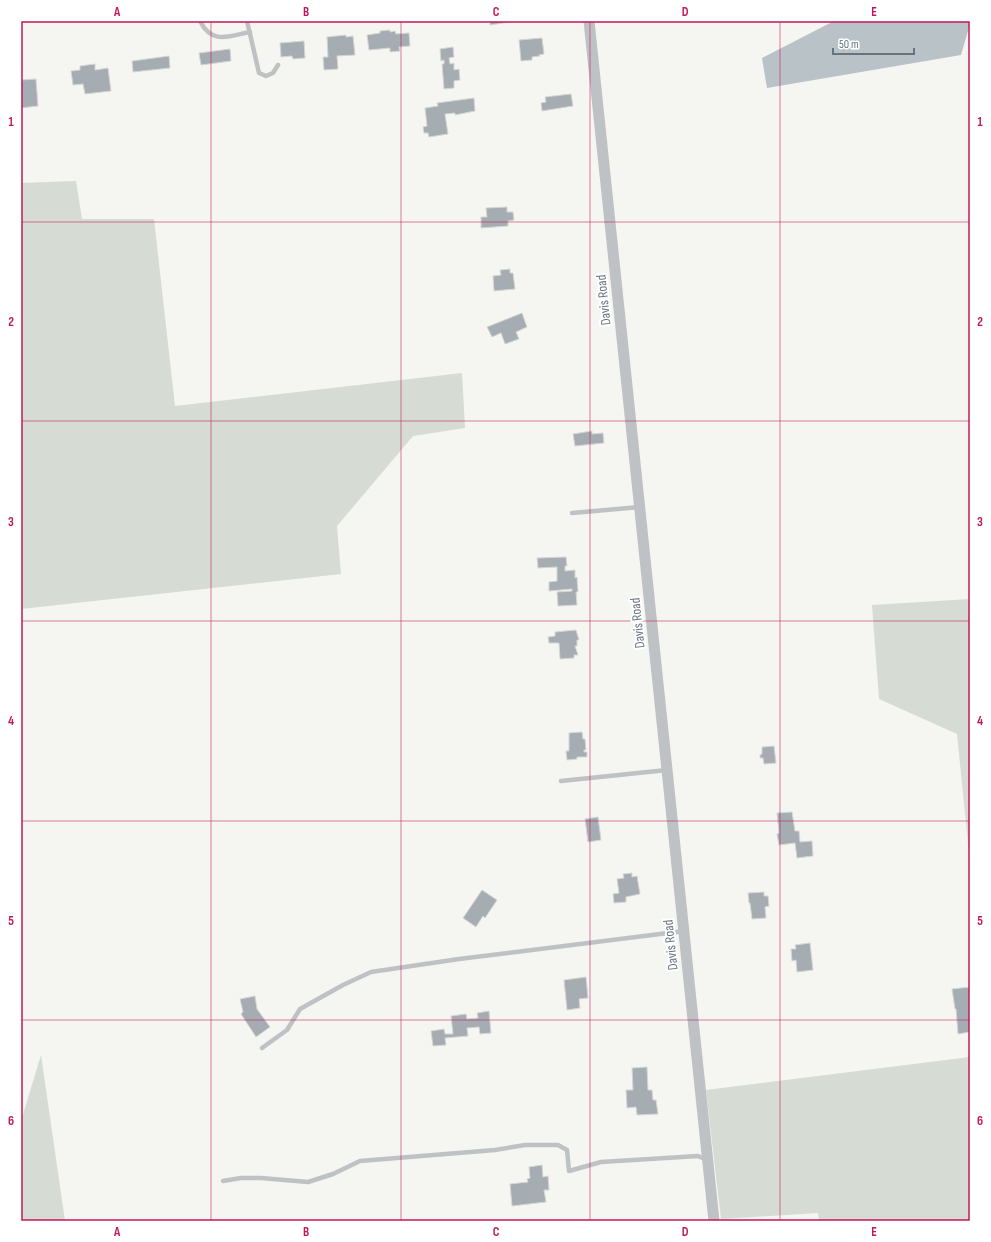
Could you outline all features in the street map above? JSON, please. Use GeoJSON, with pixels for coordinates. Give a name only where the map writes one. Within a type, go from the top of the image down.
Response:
{"type":"FeatureCollection","features":[{"type":"Feature","properties":{"kind":"street","name":"Davis Road"},"geometry":{"type":"LineString","coordinates":[[588,21],[714,1221]]}},
{"type":"Feature","properties":{"kind":"lane"},"geometry":{"type":"LineString","coordinates":[[200,21],[207,32],[216,37],[226,37],[250,32]]}},
{"type":"Feature","properties":{"kind":"lane"},"geometry":{"type":"LineString","coordinates":[[247,21],[259,73],[266,76],[273,73],[278,65]]}},
{"type":"Feature","properties":{"kind":"lane"},"geometry":{"type":"LineString","coordinates":[[572,513],[640,507]]}},
{"type":"Feature","properties":{"kind":"lane"},"geometry":{"type":"LineString","coordinates":[[561,781],[667,770]]}},
{"type":"Feature","properties":{"kind":"lane"},"geometry":{"type":"LineString","coordinates":[[262,1048],[286,1030],[300,1009],[343,985],[371,972],[459,959],[684,931]]}},
{"type":"Feature","properties":{"kind":"lane"},"geometry":{"type":"LineString","coordinates":[[223,1180],[261,1178],[308,1182],[334,1174],[360,1160],[495,1150],[525,1145],[546,1144],[558,1145],[567,1150],[569,1171],[601,1162],[671,1156],[698,1156],[708,1161]]}},
{"type":"Feature","properties":{"kind":"shaded area"},"geometry":{"type":"Polygon","coordinates":[[[834,21],[970,21],[970,24],[961,55],[767,88],[762,58],[834,21]]]}},
{"type":"Feature","properties":{"kind":"shaded area"},"geometry":{"type":"Polygon","coordinates":[[[76,181],[82,219],[154,219],[175,406],[462,373],[465,428],[413,436],[337,526],[341,574],[21,609],[21,183],[76,181]]]}},
{"type":"Feature","properties":{"kind":"shaded area"},"geometry":{"type":"Polygon","coordinates":[[[970,599],[970,863],[957,734],[879,699],[872,605],[970,599]]]}},
{"type":"Feature","properties":{"kind":"shaded area"},"geometry":{"type":"Polygon","coordinates":[[[41,1055],[65,1221],[21,1221],[21,1121],[41,1055]]]}},
{"type":"Feature","properties":{"kind":"shaded area"},"geometry":{"type":"Polygon","coordinates":[[[970,1057],[970,1221],[819,1221],[818,1213],[721,1219],[706,1090],[970,1057]]]}},
{"type":"Feature","properties":{"kind":"building"},"geometry":{"type":"Polygon","coordinates":[[[490,21],[517,21],[490,25],[490,21]]]}},
{"type":"Feature","properties":{"kind":"building"},"geometry":{"type":"Polygon","coordinates":[[[390,30],[390,32],[395,31],[396,34],[409,33],[410,46],[399,47],[400,51],[390,52],[390,48],[369,50],[367,35],[390,30]]]}},
{"type":"Feature","properties":{"kind":"building"},"geometry":{"type":"Polygon","coordinates":[[[346,35],[346,37],[353,36],[355,55],[337,56],[338,69],[324,70],[323,57],[328,57],[327,37],[346,35]]]}},
{"type":"Feature","properties":{"kind":"building"},"geometry":{"type":"Polygon","coordinates":[[[542,38],[544,54],[532,57],[532,60],[521,61],[519,40],[542,38]]]}},
{"type":"Feature","properties":{"kind":"building"},"geometry":{"type":"Polygon","coordinates":[[[304,41],[305,58],[293,59],[292,56],[281,57],[280,43],[304,41]]]}},
{"type":"Feature","properties":{"kind":"building"},"geometry":{"type":"Polygon","coordinates":[[[453,47],[454,57],[449,58],[450,64],[454,63],[454,70],[459,69],[460,80],[454,81],[454,88],[444,89],[442,64],[444,64],[444,60],[441,61],[440,49],[453,47]]]}},
{"type":"Feature","properties":{"kind":"building"},"geometry":{"type":"Polygon","coordinates":[[[230,49],[231,61],[201,65],[199,53],[230,49]]]}},
{"type":"Feature","properties":{"kind":"building"},"geometry":{"type":"Polygon","coordinates":[[[169,56],[170,68],[133,72],[132,61],[169,56]]]}},
{"type":"Feature","properties":{"kind":"building"},"geometry":{"type":"Polygon","coordinates":[[[95,64],[95,70],[108,68],[111,91],[85,94],[83,84],[73,85],[71,71],[80,70],[80,66],[95,64]]]}},
{"type":"Feature","properties":{"kind":"building"},"geometry":{"type":"Polygon","coordinates":[[[36,79],[38,106],[21,108],[21,80],[36,79]]]}},
{"type":"Feature","properties":{"kind":"building"},"geometry":{"type":"Polygon","coordinates":[[[571,94],[573,106],[542,111],[541,103],[546,102],[545,97],[571,94]]]}},
{"type":"Feature","properties":{"kind":"building"},"geometry":{"type":"Polygon","coordinates":[[[474,98],[475,111],[455,115],[455,113],[445,114],[448,134],[429,137],[428,133],[424,133],[423,127],[427,126],[425,108],[438,106],[437,103],[474,98]]]}},
{"type":"Feature","properties":{"kind":"building"},"geometry":{"type":"Polygon","coordinates":[[[507,207],[507,212],[513,212],[514,220],[508,221],[508,226],[481,228],[481,217],[487,217],[486,208],[507,207]]]}},
{"type":"Feature","properties":{"kind":"building"},"geometry":{"type":"Polygon","coordinates":[[[510,269],[510,273],[513,273],[515,289],[494,291],[493,276],[501,275],[500,270],[510,269]]]}},
{"type":"Feature","properties":{"kind":"building"},"geometry":{"type":"Polygon","coordinates":[[[522,313],[527,327],[516,332],[519,339],[505,344],[501,333],[492,337],[487,327],[522,313]]]}},
{"type":"Feature","properties":{"kind":"building"},"geometry":{"type":"Polygon","coordinates":[[[592,431],[592,434],[603,433],[604,443],[575,446],[573,434],[592,431]]]}},
{"type":"Feature","properties":{"kind":"building"},"geometry":{"type":"Polygon","coordinates":[[[566,557],[567,566],[565,566],[565,571],[575,570],[575,578],[577,577],[577,605],[558,606],[557,592],[572,591],[572,589],[549,591],[549,582],[557,581],[557,567],[538,568],[537,558],[566,557]]]}},
{"type":"Feature","properties":{"kind":"building"},"geometry":{"type":"Polygon","coordinates":[[[576,630],[579,640],[577,640],[577,646],[575,646],[578,655],[574,655],[574,658],[560,659],[559,643],[549,643],[548,637],[555,636],[555,632],[576,630]]]}},
{"type":"Feature","properties":{"kind":"building"},"geometry":{"type":"Polygon","coordinates":[[[582,732],[583,739],[585,739],[586,750],[584,750],[584,752],[587,752],[587,757],[577,757],[577,759],[567,760],[566,751],[569,751],[569,733],[582,732]]]}},
{"type":"Feature","properties":{"kind":"building"},"geometry":{"type":"Polygon","coordinates":[[[774,746],[776,763],[764,764],[763,758],[760,758],[760,755],[762,754],[762,747],[774,746]]]}},
{"type":"Feature","properties":{"kind":"building"},"geometry":{"type":"Polygon","coordinates":[[[792,812],[795,831],[799,831],[800,842],[812,841],[813,856],[797,858],[795,843],[779,845],[777,834],[779,833],[777,813],[792,812]]]}},
{"type":"Feature","properties":{"kind":"building"},"geometry":{"type":"Polygon","coordinates":[[[598,817],[601,840],[588,842],[585,819],[598,817]]]}},
{"type":"Feature","properties":{"kind":"building"},"geometry":{"type":"Polygon","coordinates":[[[632,873],[632,877],[637,876],[640,894],[626,897],[626,902],[614,903],[613,894],[619,893],[617,879],[624,878],[623,874],[632,873]]]}},
{"type":"Feature","properties":{"kind":"building"},"geometry":{"type":"Polygon","coordinates":[[[482,890],[497,900],[485,918],[483,916],[476,927],[463,918],[482,890]]]}},
{"type":"Feature","properties":{"kind":"building"},"geometry":{"type":"Polygon","coordinates":[[[764,892],[764,896],[768,896],[769,906],[765,907],[766,918],[752,919],[748,893],[764,892]]]}},
{"type":"Feature","properties":{"kind":"building"},"geometry":{"type":"Polygon","coordinates":[[[810,943],[813,970],[797,972],[796,960],[792,961],[791,949],[796,949],[795,945],[810,943]]]}},
{"type":"Feature","properties":{"kind":"building"},"geometry":{"type":"Polygon","coordinates":[[[586,977],[588,998],[579,999],[580,1008],[567,1010],[564,980],[586,977]]]}},
{"type":"Feature","properties":{"kind":"building"},"geometry":{"type":"Polygon","coordinates":[[[970,987],[970,1032],[958,1034],[956,1009],[952,989],[970,987]]]}},
{"type":"Feature","properties":{"kind":"building"},"geometry":{"type":"Polygon","coordinates":[[[255,996],[257,1009],[270,1027],[256,1037],[241,1014],[243,1012],[240,999],[255,996]]]}},
{"type":"Feature","properties":{"kind":"building"},"geometry":{"type":"Polygon","coordinates":[[[489,1011],[491,1033],[480,1034],[479,1027],[467,1028],[468,1036],[445,1038],[446,1045],[433,1046],[431,1031],[444,1029],[445,1034],[453,1034],[451,1016],[466,1014],[467,1019],[478,1018],[477,1013],[489,1011]]]}},
{"type":"Feature","properties":{"kind":"building"},"geometry":{"type":"Polygon","coordinates":[[[647,1067],[648,1090],[652,1090],[653,1100],[656,1100],[658,1114],[637,1115],[636,1107],[627,1108],[626,1090],[633,1090],[632,1068],[647,1067]]]}},
{"type":"Feature","properties":{"kind":"building"},"geometry":{"type":"Polygon","coordinates":[[[542,1165],[543,1177],[548,1176],[549,1190],[544,1190],[546,1202],[512,1206],[510,1184],[528,1182],[527,1179],[530,1178],[529,1167],[542,1165]]]}}]}
